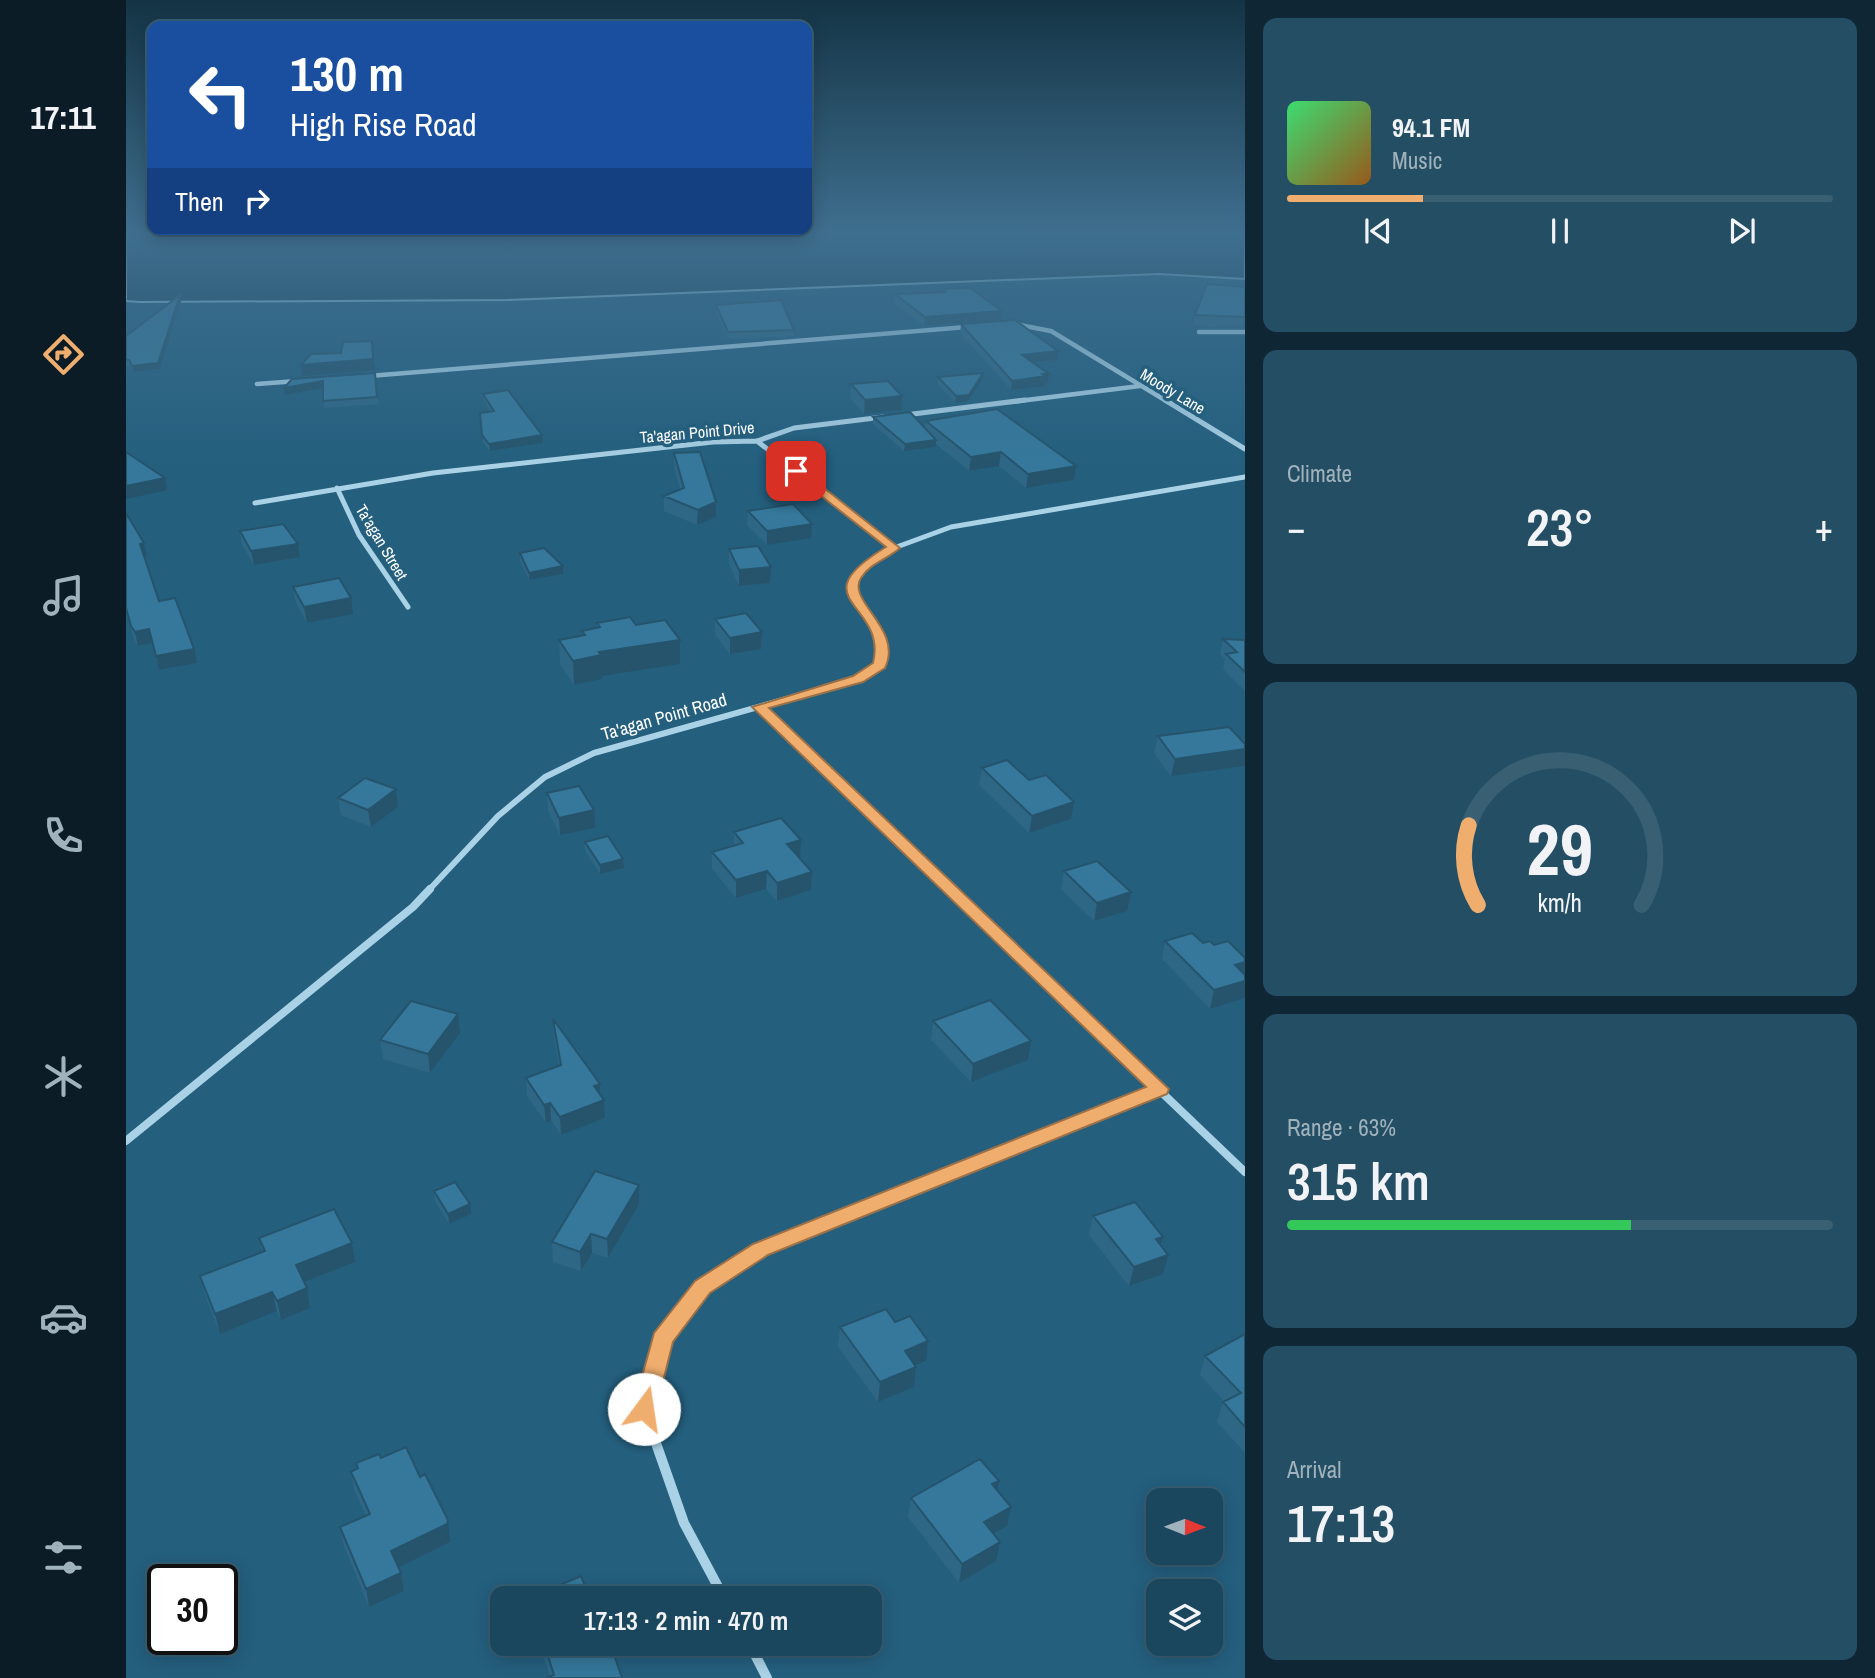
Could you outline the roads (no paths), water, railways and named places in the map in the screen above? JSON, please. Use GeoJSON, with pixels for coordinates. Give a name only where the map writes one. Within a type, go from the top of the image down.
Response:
{"type":"FeatureCollection","features":[{"type":"Feature","properties":{"kind":"street","name":"Moody Lane"},"geometry":{"type":"LineString","coordinates":[[1007,324],[1032,325],[1051,331],[1245,449]]}},
{"type":"Feature","properties":{"kind":"street"},"geometry":{"type":"LineString","coordinates":[[367,376],[979,326]]}},
{"type":"Feature","properties":{"kind":"street"},"geometry":{"type":"LineString","coordinates":[[1199,331],[1245,332]]}},
{"type":"Feature","properties":{"kind":"street"},"geometry":{"type":"LineString","coordinates":[[257,384],[298,381]]}},
{"type":"Feature","properties":{"kind":"street","name":"Ta'agan Point Drive"},"geometry":{"type":"LineString","coordinates":[[255,503],[337,488],[606,453],[757,441],[794,428],[1140,386]]}},
{"type":"Feature","properties":{"kind":"street"},"geometry":{"type":"LineString","coordinates":[[757,441],[894,548]]}},
{"type":"Feature","properties":{"kind":"street","name":"Ta'agan Point Road"},"geometry":{"type":"LineString","coordinates":[[126,1141],[413,907],[498,816],[545,777],[594,753],[858,679],[880,665],[884,649],[879,632],[852,594],[852,581],[863,566],[922,535],[951,527],[1245,477]]}},
{"type":"Feature","properties":{"kind":"street","name":"Ta'agan Street"},"geometry":{"type":"LineString","coordinates":[[337,488],[359,535],[408,607]]}},
{"type":"Feature","properties":{"kind":"street"},"geometry":{"type":"LineString","coordinates":[[759,707],[1245,1172]]}},
{"type":"Feature","properties":{"kind":"street"},"geometry":{"type":"LineString","coordinates":[[718,1586],[684,1523],[644,1409],[662,1339],[702,1287],[761,1250],[1160,1089]]}},
{"type":"Feature","properties":{"kind":"street"},"geometry":{"type":"LineString","coordinates":[[756,1656],[767,1678]]}}]}
